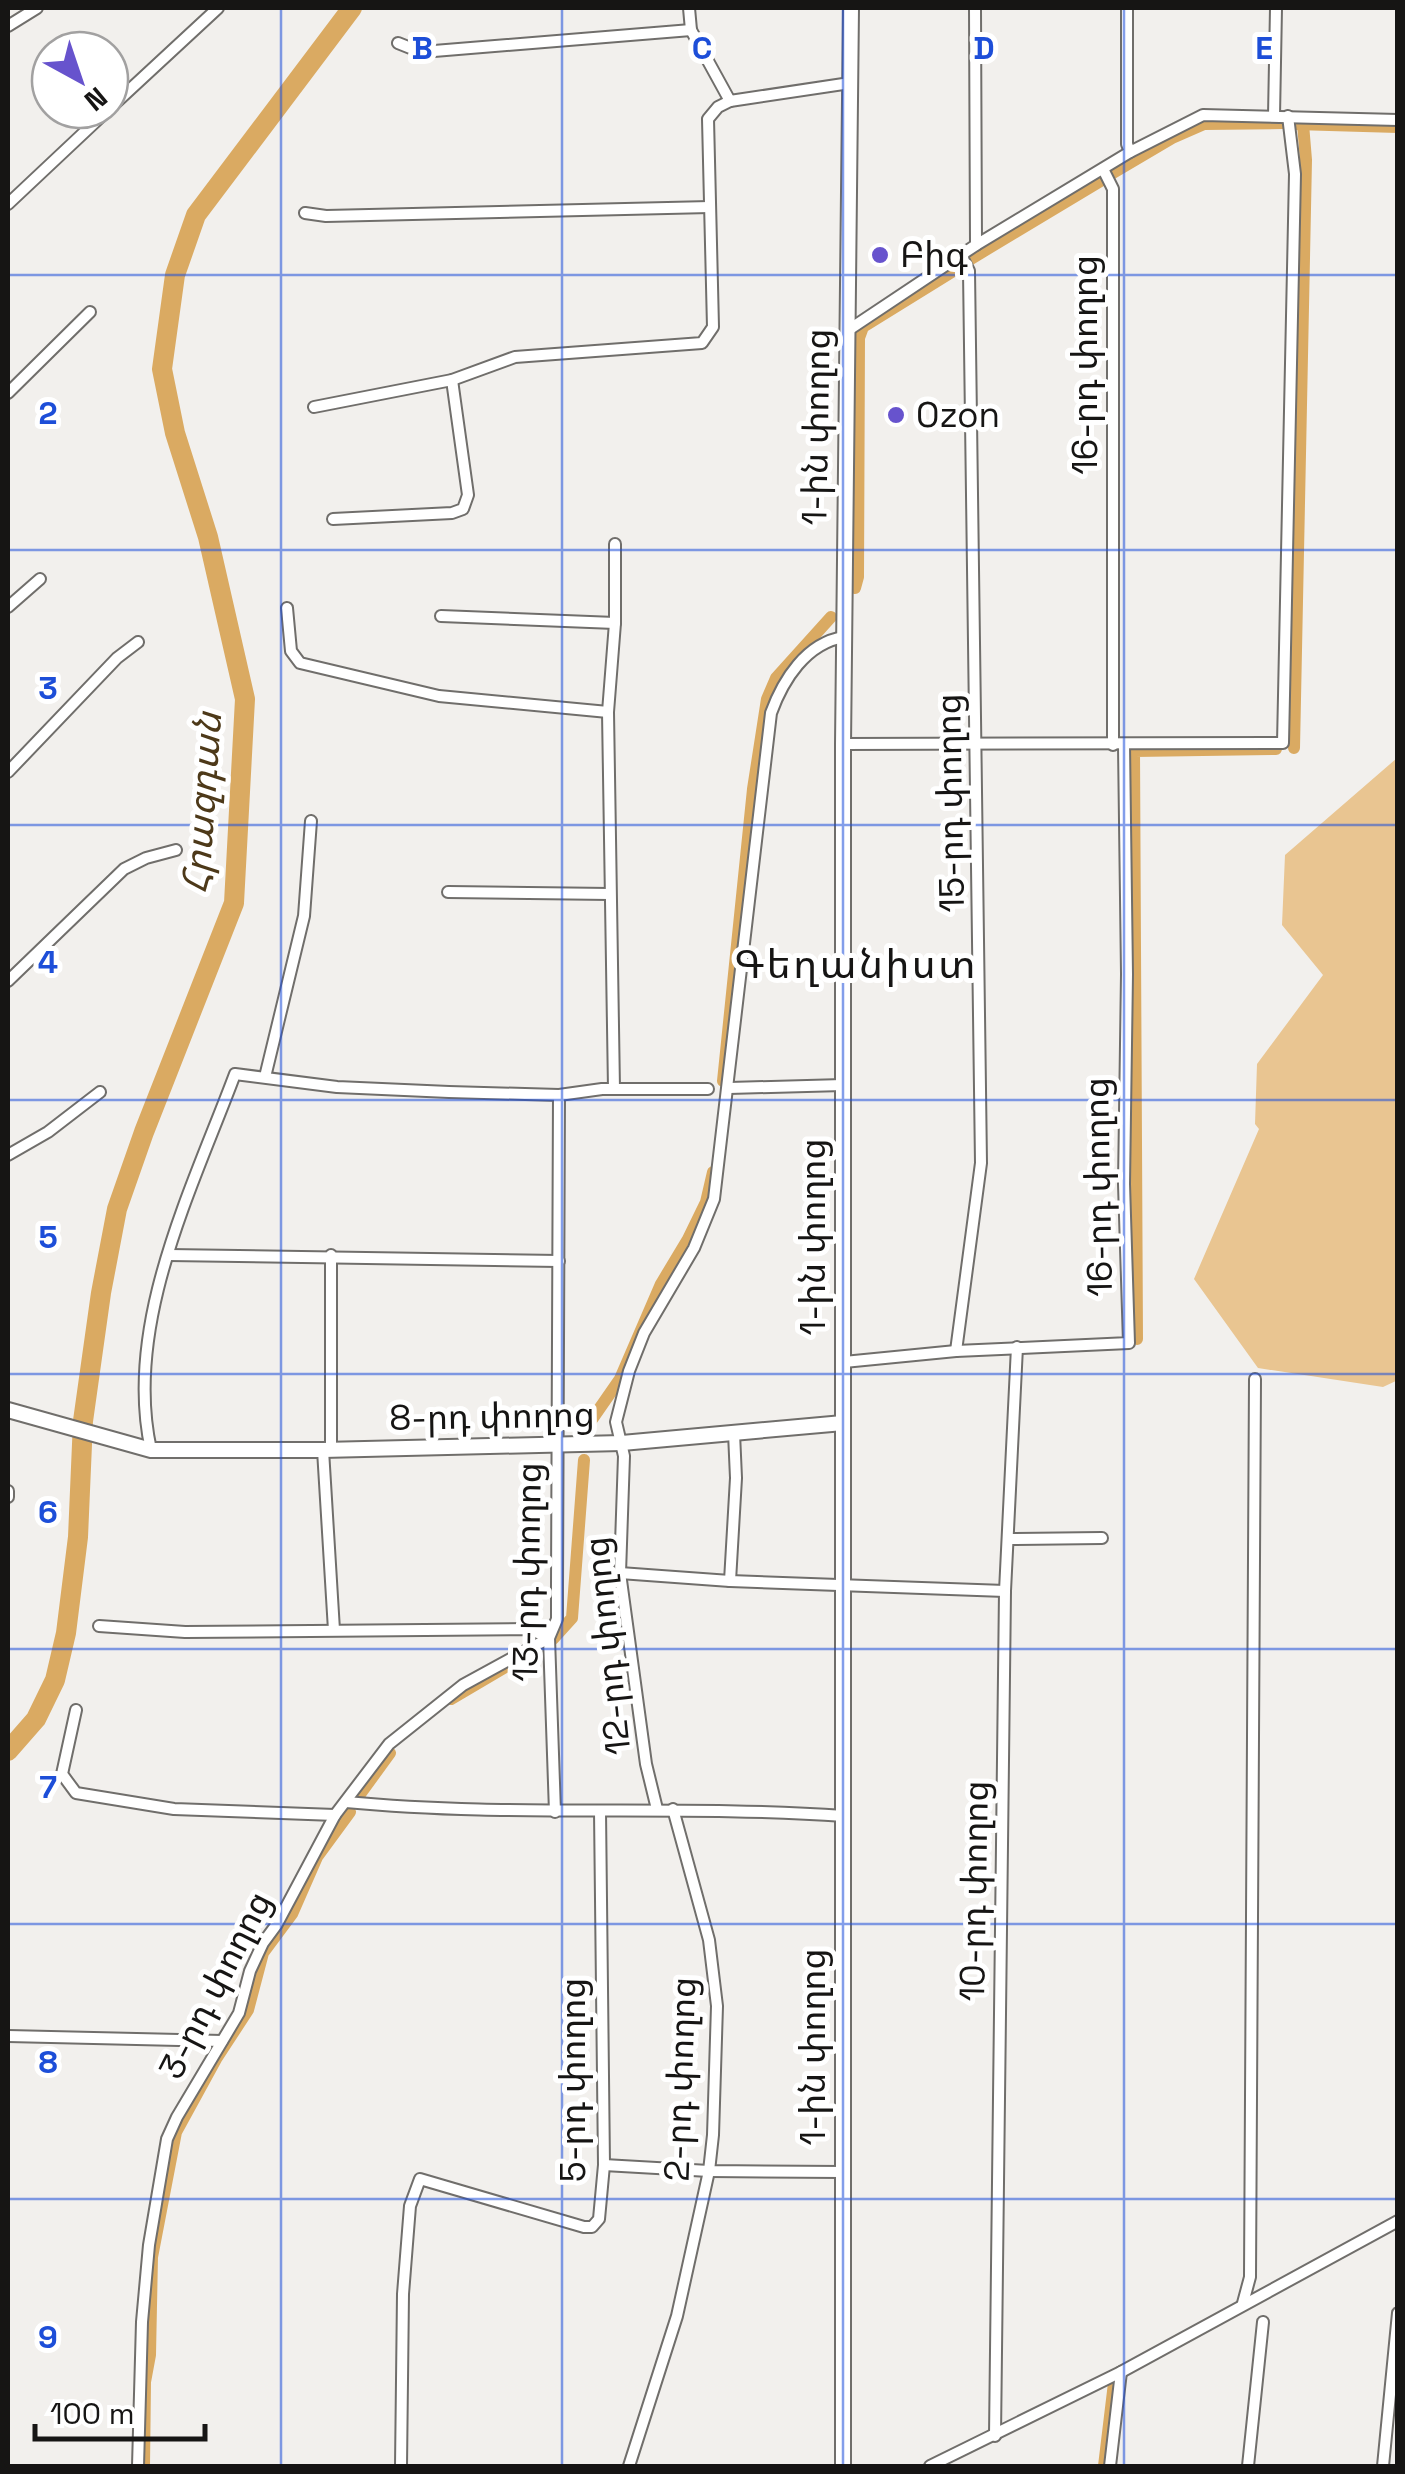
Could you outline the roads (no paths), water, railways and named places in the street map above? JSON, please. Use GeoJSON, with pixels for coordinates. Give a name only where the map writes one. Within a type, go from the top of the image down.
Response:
{"type":"FeatureCollection","features":[{"type":"Feature","properties":{"kind":"main road","name":"1-ին փողոց"},"geometry":{"type":"LineString","coordinates":[[842,2466],[843,744],[851,8]]}},
{"type":"Feature","properties":{"kind":"main road","name":"8-րդ փողոց"},"geometry":{"type":"LineString","coordinates":[[14,1413],[147,1449],[327,1450],[622,1443],[843,1424]]}},
{"type":"Feature","properties":{"kind":"street"},"geometry":{"type":"LineString","coordinates":[[8,26],[37,8]]}},
{"type":"Feature","properties":{"kind":"street"},"geometry":{"type":"LineString","coordinates":[[130,90],[218,8]]}},
{"type":"Feature","properties":{"kind":"street"},"geometry":{"type":"LineString","coordinates":[[689,8],[691,30],[730,101]]}},
{"type":"Feature","properties":{"kind":"street"},"geometry":{"type":"LineString","coordinates":[[975,8],[976,246]]}},
{"type":"Feature","properties":{"kind":"street"},"geometry":{"type":"LineString","coordinates":[[1127,8],[1130,152]]}},
{"type":"Feature","properties":{"kind":"street"},"geometry":{"type":"LineString","coordinates":[[1274,116],[1276,8]]}},
{"type":"Feature","properties":{"kind":"street"},"geometry":{"type":"LineString","coordinates":[[398,43],[418,51],[434,51],[691,30]]}},
{"type":"Feature","properties":{"kind":"street"},"geometry":{"type":"LineString","coordinates":[[314,407],[452,380],[515,357],[702,343],[713,327],[708,120],[718,107],[730,101],[850,83]]}},
{"type":"Feature","properties":{"kind":"street"},"geometry":{"type":"LineString","coordinates":[[846,331],[1103,168],[1203,116],[1398,120]]}},
{"type":"Feature","properties":{"kind":"street"},"geometry":{"type":"LineString","coordinates":[[843,744],[1284,743],[1295,174],[1288,116]]}},
{"type":"Feature","properties":{"kind":"street"},"geometry":{"type":"LineString","coordinates":[[8,204],[87,130]]}},
{"type":"Feature","properties":{"kind":"street","name":"16-րդ փողոց"},"geometry":{"type":"LineString","coordinates":[[844,1362],[956,1351],[1129,1343],[1124,1184],[1127,974],[1118,745],[1112,189],[1103,168]]}},
{"type":"Feature","properties":{"kind":"street"},"geometry":{"type":"LineString","coordinates":[[305,213],[345,216],[710,207]]}},
{"type":"Feature","properties":{"kind":"street","name":"15-րդ փողոց"},"geometry":{"type":"LineString","coordinates":[[956,1351],[981,1163],[969,272],[961,255]]}},
{"type":"Feature","properties":{"kind":"street"},"geometry":{"type":"LineString","coordinates":[[8,394],[90,312]]}},
{"type":"Feature","properties":{"kind":"street"},"geometry":{"type":"LineString","coordinates":[[333,518],[452,513],[463,509],[468,495],[452,380]]}},
{"type":"Feature","properties":{"kind":"street"},"geometry":{"type":"LineString","coordinates":[[614,1089],[608,712],[615,623],[615,544]]}},
{"type":"Feature","properties":{"kind":"street"},"geometry":{"type":"LineString","coordinates":[[8,607],[40,579]]}},
{"type":"Feature","properties":{"kind":"street"},"geometry":{"type":"LineString","coordinates":[[287,608],[291,651],[300,662],[439,696],[608,712]]}},
{"type":"Feature","properties":{"kind":"street"},"geometry":{"type":"LineString","coordinates":[[441,616],[615,623]]}},
{"type":"Feature","properties":{"kind":"street","name":"12-րդ փողոց"},"geometry":{"type":"LineString","coordinates":[[657,1809],[646,1764],[620,1573],[624,1456],[616,1422],[644,1333],[694,1248],[714,1199],[771,713],[795,668],[813,650],[844,637]]}},
{"type":"Feature","properties":{"kind":"street"},"geometry":{"type":"LineString","coordinates":[[8,772],[117,658],[138,642]]}},
{"type":"Feature","properties":{"kind":"street"},"geometry":{"type":"LineString","coordinates":[[264,1077],[304,916],[311,820]]}},
{"type":"Feature","properties":{"kind":"street"},"geometry":{"type":"LineString","coordinates":[[8,980],[124,869],[176,850]]}},
{"type":"Feature","properties":{"kind":"street"},"geometry":{"type":"LineString","coordinates":[[448,892],[610,894]]}},
{"type":"Feature","properties":{"kind":"street"},"geometry":{"type":"LineString","coordinates":[[147,1449],[144,1362],[169,1255],[235,1074],[337,1087],[558,1095],[614,1089],[708,1090]]}},
{"type":"Feature","properties":{"kind":"street"},"geometry":{"type":"LineString","coordinates":[[729,1088],[843,1085]]}},
{"type":"Feature","properties":{"kind":"street"},"geometry":{"type":"LineString","coordinates":[[8,1155],[48,1132],[100,1092]]}},
{"type":"Feature","properties":{"kind":"street","name":"13-րդ փողոց"},"geometry":{"type":"LineString","coordinates":[[556,1812],[548,1638],[556,1620],[558,1095]]}},
{"type":"Feature","properties":{"kind":"street"},"geometry":{"type":"LineString","coordinates":[[169,1255],[559,1260]]}},
{"type":"Feature","properties":{"kind":"street"},"geometry":{"type":"LineString","coordinates":[[331,1255],[327,1450],[334,1630]]}},
{"type":"Feature","properties":{"kind":"street","name":"10-րդ փողոց"},"geometry":{"type":"LineString","coordinates":[[995,2436],[1006,1592],[1018,1347]]}},
{"type":"Feature","properties":{"kind":"street"},"geometry":{"type":"LineString","coordinates":[[1243,2303],[1250,2278],[1255,1379]]}},
{"type":"Feature","properties":{"kind":"street"},"geometry":{"type":"LineString","coordinates":[[730,1581],[736,1478],[734,1433]]}},
{"type":"Feature","properties":{"kind":"street"},"geometry":{"type":"LineString","coordinates":[[1008,1539],[1102,1538]]}},
{"type":"Feature","properties":{"kind":"street"},"geometry":{"type":"LineString","coordinates":[[620,1573],[1006,1592]]}},
{"type":"Feature","properties":{"kind":"street"},"geometry":{"type":"LineString","coordinates":[[99,1626],[186,1632],[529,1630],[548,1638]]}},
{"type":"Feature","properties":{"kind":"street","name":"3-րդ փողոց"},"geometry":{"type":"LineString","coordinates":[[138,2466],[148,2246],[168,2139],[239,2013],[250,1971],[263,1942],[277,1924],[335,1815],[389,1744],[462,1685],[548,1638]]}},
{"type":"Feature","properties":{"kind":"street"},"geometry":{"type":"LineString","coordinates":[[76,1710],[62,1774],[76,1793],[174,1809],[335,1815]]}},
{"type":"Feature","properties":{"kind":"street"},"geometry":{"type":"LineString","coordinates":[[346,1802],[435,1810],[673,1809],[844,1816]]}},
{"type":"Feature","properties":{"kind":"street","name":"2-րդ փողոց"},"geometry":{"type":"LineString","coordinates":[[630,2466],[676,2316],[710,2171],[717,2006],[708,1940],[673,1809]]}},
{"type":"Feature","properties":{"kind":"street","name":"5-րդ փողոց"},"geometry":{"type":"LineString","coordinates":[[401,2466],[404,2294],[410,2206],[420,2180],[592,2227],[600,2219],[604,2165],[600,1811]]}},
{"type":"Feature","properties":{"kind":"street"},"geometry":{"type":"LineString","coordinates":[[8,2036],[222,2041]]}},
{"type":"Feature","properties":{"kind":"street"},"geometry":{"type":"LineString","coordinates":[[604,2165],[843,2172]]}},
{"type":"Feature","properties":{"kind":"street"},"geometry":{"type":"LineString","coordinates":[[930,2466],[1121,2372],[1398,2221]]}},
{"type":"Feature","properties":{"kind":"street"},"geometry":{"type":"LineString","coordinates":[[1383,2466],[1398,2313]]}},
{"type":"Feature","properties":{"kind":"street"},"geometry":{"type":"LineString","coordinates":[[1248,2466],[1263,2322]]}},
{"type":"Feature","properties":{"kind":"street"},"geometry":{"type":"LineString","coordinates":[[1110,2466],[1121,2372]]}},
{"type":"Feature","properties":{"kind":"waterway","name":"Հրազդան"},"geometry":{"type":"LineString","coordinates":[[8,1751],[36,1719],[55,1680],[66,1633],[78,1537],[83,1421],[117,1209],[234,903],[245,699],[208,537],[175,433],[162,369],[175,275],[196,215],[352,8]]}},
{"type":"Feature","properties":{"kind":"waterway"},"geometry":{"type":"LineString","coordinates":[[1111,174],[1204,124],[1283,123]]}},
{"type":"Feature","properties":{"kind":"waterway"},"geometry":{"type":"LineString","coordinates":[[1295,124],[1398,127]]}},
{"type":"Feature","properties":{"kind":"waterway"},"geometry":{"type":"LineString","coordinates":[[1294,748],[1306,160],[1303,124]]}},
{"type":"Feature","properties":{"kind":"waterway"},"geometry":{"type":"LineString","coordinates":[[969,260],[1102,180]]}},
{"type":"Feature","properties":{"kind":"waterway"},"geometry":{"type":"LineString","coordinates":[[855,588],[859,338],[863,327],[960,267]]}},
{"type":"Feature","properties":{"kind":"waterway"},"geometry":{"type":"LineString","coordinates":[[723,1081],[753,789],[767,699],[776,678],[831,617]]}},
{"type":"Feature","properties":{"kind":"waterway"},"geometry":{"type":"LineString","coordinates":[[1137,1339],[1134,751],[1276,749]]}},
{"type":"Feature","properties":{"kind":"waterway"},"geometry":{"type":"LineString","coordinates":[[586,1428],[620,1379],[661,1284],[706,1202],[713,1172]]}},
{"type":"Feature","properties":{"kind":"waterway"},"geometry":{"type":"LineString","coordinates":[[553,1639],[572,1618],[584,1460]]}},
{"type":"Feature","properties":{"kind":"waterway"},"geometry":{"type":"LineString","coordinates":[[451,1699],[507,1666]]}},
{"type":"Feature","properties":{"kind":"waterway"},"geometry":{"type":"LineString","coordinates":[[358,1797],[390,1753]]}},
{"type":"Feature","properties":{"kind":"waterway"},"geometry":{"type":"LineString","coordinates":[[144,2466],[152,2257],[176,2132],[248,2010],[263,1953],[292,1914],[317,1857],[350,1812]]}},
{"type":"Feature","properties":{"kind":"waterway"},"geometry":{"type":"LineString","coordinates":[[1104,2466],[1114,2383]]}},
{"type":"Feature","properties":{"kind":"place","name":"Բիգ"},"geometry":{"type":"Point","coordinates":[880,255]}},
{"type":"Feature","properties":{"kind":"place","name":"Ozon"},"geometry":{"type":"Point","coordinates":[896,415]}},
{"type":"Feature","properties":{"kind":"district","name":"Գեղանիստ"},"geometry":{"type":"Point","coordinates":[856,964]}}]}
